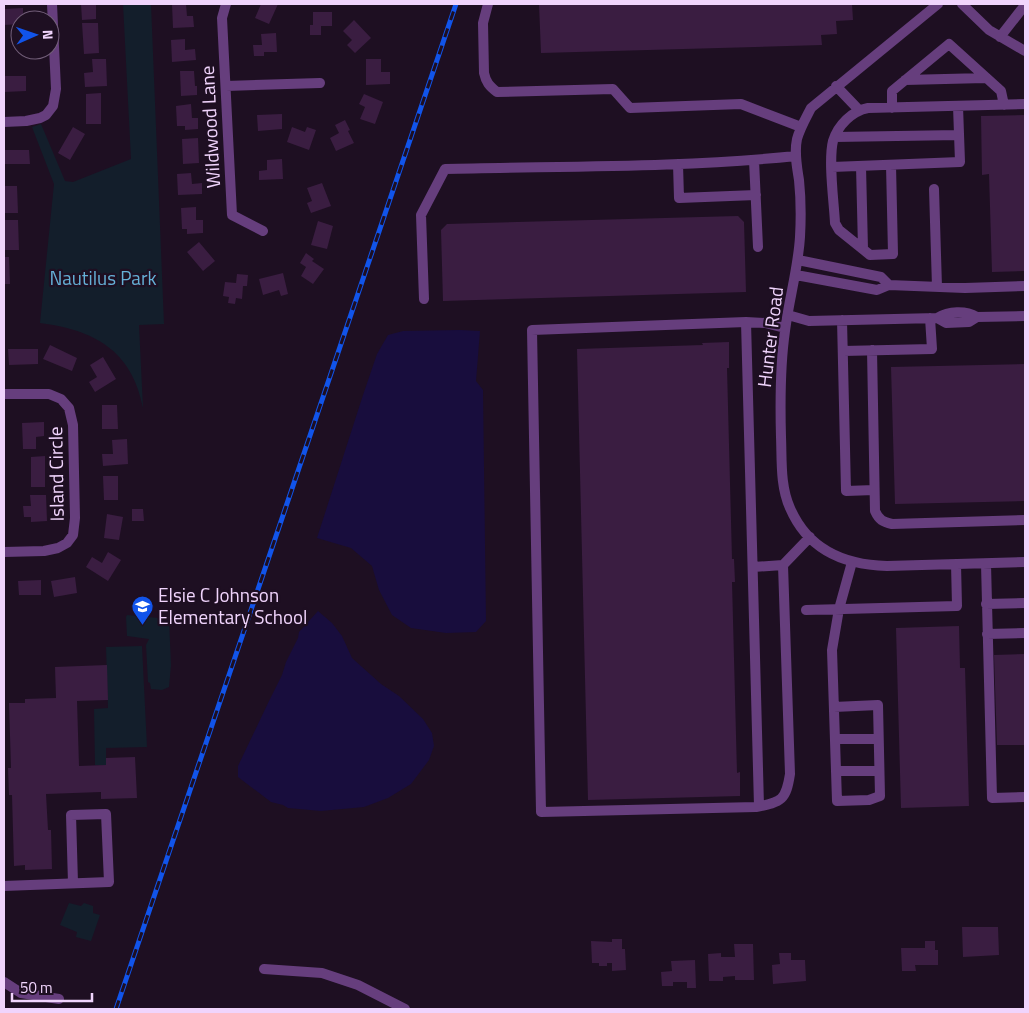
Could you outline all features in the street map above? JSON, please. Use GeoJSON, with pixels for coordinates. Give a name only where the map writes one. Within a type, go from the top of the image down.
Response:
{"type":"FeatureCollection","features":[{"type":"Feature","properties":{"kind":"street"},"geometry":{"type":"LineString","coordinates":[[4,122],[40,118],[49,111],[56,98],[52,4]]}},
{"type":"Feature","properties":{"kind":"street","name":"Wildwood Lane"},"geometry":{"type":"LineString","coordinates":[[226,4],[222,18],[232,214],[264,231]]}},
{"type":"Feature","properties":{"kind":"street"},"geometry":{"type":"LineString","coordinates":[[488,4],[483,22],[484,73],[490,87],[497,92],[613,89],[630,108],[741,104],[801,126]]}},
{"type":"Feature","properties":{"kind":"street","name":"Hunter Road"},"geometry":{"type":"LineString","coordinates":[[938,4],[811,108],[797,138],[796,156],[800,199],[800,236],[796,274],[785,328],[780,378],[782,473],[790,507],[799,524],[810,538],[833,555],[852,562],[870,566],[1025,562]]}},
{"type":"Feature","properties":{"kind":"street"},"geometry":{"type":"LineString","coordinates":[[962,4],[973,17],[1000,37],[1025,51]]}},
{"type":"Feature","properties":{"kind":"street"},"geometry":{"type":"LineString","coordinates":[[1000,37],[1024,9]]}},
{"type":"Feature","properties":{"kind":"street"},"geometry":{"type":"LineString","coordinates":[[892,108],[892,91],[949,44],[1001,91],[1004,105]]}},
{"type":"Feature","properties":{"kind":"street"},"geometry":{"type":"LineString","coordinates":[[905,80],[985,78]]}},
{"type":"Feature","properties":{"kind":"street"},"geometry":{"type":"LineString","coordinates":[[226,86],[320,83]]}},
{"type":"Feature","properties":{"kind":"street"},"geometry":{"type":"LineString","coordinates":[[836,86],[859,110]]}},
{"type":"Feature","properties":{"kind":"street"},"geometry":{"type":"LineString","coordinates":[[891,165],[893,254],[870,255],[839,230],[835,223],[832,153],[835,137],[851,115],[859,110],[1025,104]]}},
{"type":"Feature","properties":{"kind":"street"},"geometry":{"type":"LineString","coordinates":[[832,167],[960,162],[958,106]]}},
{"type":"Feature","properties":{"kind":"street"},"geometry":{"type":"LineString","coordinates":[[835,137],[959,134]]}},
{"type":"Feature","properties":{"kind":"street"},"geometry":{"type":"LineString","coordinates":[[424,299],[421,215],[445,168],[678,164],[796,156]]}},
{"type":"Feature","properties":{"kind":"street"},"geometry":{"type":"LineString","coordinates":[[754,160],[758,247]]}},
{"type":"Feature","properties":{"kind":"street"},"geometry":{"type":"LineString","coordinates":[[678,164],[679,198],[756,195]]}},
{"type":"Feature","properties":{"kind":"street"},"geometry":{"type":"LineString","coordinates":[[861,166],[862,249]]}},
{"type":"Feature","properties":{"kind":"street"},"geometry":{"type":"LineString","coordinates":[[934,189],[937,287]]}},
{"type":"Feature","properties":{"kind":"street"},"geometry":{"type":"LineString","coordinates":[[798,260],[881,277],[889,285]]}},
{"type":"Feature","properties":{"kind":"street"},"geometry":{"type":"LineString","coordinates":[[796,274],[877,290],[889,285],[937,287],[1025,286]]}},
{"type":"Feature","properties":{"kind":"street"},"geometry":{"type":"LineString","coordinates":[[788,315],[810,321],[933,318],[946,313],[970,312],[977,317],[1025,316]]}},
{"type":"Feature","properties":{"kind":"street"},"geometry":{"type":"LineString","coordinates":[[843,351],[932,349],[933,318]]}},
{"type":"Feature","properties":{"kind":"street"},"geometry":{"type":"LineString","coordinates":[[842,320],[846,491],[874,490]]}},
{"type":"Feature","properties":{"kind":"street"},"geometry":{"type":"LineString","coordinates":[[783,565],[790,774],[788,791],[777,803],[759,806],[541,812],[532,330],[746,322],[785,328]]}},
{"type":"Feature","properties":{"kind":"street"},"geometry":{"type":"LineString","coordinates":[[746,322],[759,806]]}},
{"type":"Feature","properties":{"kind":"street"},"geometry":{"type":"LineString","coordinates":[[872,350],[874,490],[875,512],[878,518],[892,524],[1025,520]]}},
{"type":"Feature","properties":{"kind":"street","name":"Island Circle"},"geometry":{"type":"LineString","coordinates":[[4,394],[50,394],[61,399],[69,408],[73,424],[76,518],[73,535],[67,543],[58,548],[44,551],[4,552]]}},
{"type":"Feature","properties":{"kind":"street"},"geometry":{"type":"LineString","coordinates":[[753,567],[783,565],[810,538]]}},
{"type":"Feature","properties":{"kind":"street"},"geometry":{"type":"LineString","coordinates":[[834,707],[878,705],[880,796],[869,800],[837,801],[832,650],[839,609],[852,562]]}},
{"type":"Feature","properties":{"kind":"street"},"geometry":{"type":"LineString","coordinates":[[806,610],[957,606],[956,564]]}},
{"type":"Feature","properties":{"kind":"street"},"geometry":{"type":"LineString","coordinates":[[986,564],[992,798],[1025,797]]}},
{"type":"Feature","properties":{"kind":"street"},"geometry":{"type":"LineString","coordinates":[[986,604],[1025,603]]}},
{"type":"Feature","properties":{"kind":"street"},"geometry":{"type":"LineString","coordinates":[[987,634],[1025,633]]}},
{"type":"Feature","properties":{"kind":"street"},"geometry":{"type":"LineString","coordinates":[[835,739],[878,739]]}},
{"type":"Feature","properties":{"kind":"street"},"geometry":{"type":"LineString","coordinates":[[836,771],[879,771]]}},
{"type":"Feature","properties":{"kind":"street"},"geometry":{"type":"LineString","coordinates":[[4,886],[109,882],[106,814],[71,815],[74,883]]}},
{"type":"Feature","properties":{"kind":"street"},"geometry":{"type":"LineString","coordinates":[[264,969],[322,973],[358,985],[405,1009]]}},
{"type":"Feature","properties":{"kind":"street"},"geometry":{"type":"LineString","coordinates":[[4,982],[21,993],[58,999]]}},
{"type":"Feature","properties":{"kind":"green space","name":"Nautilus Park"},"geometry":{"type":"Polygon","coordinates":[[[123,4],[151,4],[164,324],[139,325],[143,408],[138,388],[130,371],[120,357],[108,346],[77,331],[40,323],[54,184],[32,127],[41,124],[65,181],[73,182],[131,159],[123,4]]]}},
{"type":"Feature","properties":{"kind":"green space"},"geometry":{"type":"Polygon","coordinates":[[[127,615],[169,619],[171,665],[169,687],[162,690],[151,689],[148,682],[146,645],[149,639],[127,636],[127,615]]]}},
{"type":"Feature","properties":{"kind":"green space"},"geometry":{"type":"Polygon","coordinates":[[[142,646],[147,747],[106,748],[106,765],[95,765],[94,709],[108,708],[106,647],[142,646]]]}},
{"type":"Feature","properties":{"kind":"green space"},"geometry":{"type":"Polygon","coordinates":[[[69,903],[81,906],[84,903],[93,906],[93,913],[100,915],[91,941],[76,937],[77,932],[60,925],[69,903]]]}},
{"type":"Feature","properties":{"kind":"shaded area"},"geometry":{"type":"Polygon","coordinates":[[[403,331],[480,331],[476,381],[483,390],[486,621],[476,632],[446,633],[411,628],[392,615],[379,590],[372,566],[351,548],[317,538],[377,354],[388,335],[403,331]]]}},
{"type":"Feature","properties":{"kind":"shaded area"},"geometry":{"type":"Polygon","coordinates":[[[318,611],[332,623],[342,636],[352,658],[381,684],[399,696],[423,719],[432,733],[434,746],[429,760],[411,784],[388,798],[364,807],[321,811],[288,808],[271,802],[238,777],[238,766],[282,675],[299,632],[318,611]]]}},
{"type":"Feature","properties":{"kind":"building"},"geometry":{"type":"Polygon","coordinates":[[[81,4],[96,4],[96,19],[82,20],[81,4]]]}},
{"type":"Feature","properties":{"kind":"building"},"geometry":{"type":"Polygon","coordinates":[[[172,4],[186,4],[187,16],[193,16],[194,27],[173,28],[172,4]]]}},
{"type":"Feature","properties":{"kind":"building"},"geometry":{"type":"Polygon","coordinates":[[[261,4],[278,4],[269,24],[255,18],[261,4]]]}},
{"type":"Feature","properties":{"kind":"building"},"geometry":{"type":"Polygon","coordinates":[[[539,4],[852,4],[853,20],[836,21],[837,34],[821,35],[822,45],[541,53],[539,4]]]}},
{"type":"Feature","properties":{"kind":"building"},"geometry":{"type":"Polygon","coordinates":[[[23,8],[23,10],[10,10],[10,25],[4,25],[4,9],[23,8]]]}},
{"type":"Feature","properties":{"kind":"building"},"geometry":{"type":"Polygon","coordinates":[[[313,12],[332,12],[332,26],[321,26],[321,35],[310,35],[310,25],[313,25],[313,12]]]}},
{"type":"Feature","properties":{"kind":"building"},"geometry":{"type":"Polygon","coordinates":[[[354,20],[371,38],[355,53],[347,45],[352,40],[343,31],[354,20]]]}},
{"type":"Feature","properties":{"kind":"building"},"geometry":{"type":"Polygon","coordinates":[[[82,23],[98,23],[99,53],[84,54],[82,23]]]}},
{"type":"Feature","properties":{"kind":"building"},"geometry":{"type":"Polygon","coordinates":[[[276,33],[277,52],[264,52],[264,56],[254,56],[253,45],[262,45],[261,34],[276,33]]]}},
{"type":"Feature","properties":{"kind":"building"},"geometry":{"type":"Polygon","coordinates":[[[185,39],[185,50],[195,49],[196,60],[172,62],[171,40],[185,39]]]}},
{"type":"Feature","properties":{"kind":"building"},"geometry":{"type":"Polygon","coordinates":[[[92,59],[106,59],[107,86],[85,87],[84,73],[93,72],[92,59]]]}},
{"type":"Feature","properties":{"kind":"building"},"geometry":{"type":"Polygon","coordinates":[[[366,59],[381,59],[381,72],[390,72],[390,84],[366,85],[366,59]]]}},
{"type":"Feature","properties":{"kind":"building"},"geometry":{"type":"Polygon","coordinates":[[[180,71],[194,71],[197,95],[181,96],[180,71]]]}},
{"type":"Feature","properties":{"kind":"building"},"geometry":{"type":"Polygon","coordinates":[[[4,76],[26,76],[26,91],[4,92],[4,76]]]}},
{"type":"Feature","properties":{"kind":"building"},"geometry":{"type":"Polygon","coordinates":[[[101,93],[101,124],[86,124],[86,94],[101,93]]]}},
{"type":"Feature","properties":{"kind":"building"},"geometry":{"type":"Polygon","coordinates":[[[364,94],[383,102],[375,124],[360,119],[365,107],[359,104],[364,94]]]}},
{"type":"Feature","properties":{"kind":"building"},"geometry":{"type":"Polygon","coordinates":[[[191,104],[192,118],[198,118],[198,129],[185,130],[185,126],[177,126],[176,106],[191,104]]]}},
{"type":"Feature","properties":{"kind":"building"},"geometry":{"type":"Polygon","coordinates":[[[282,114],[282,129],[258,131],[257,115],[282,114]]]}},
{"type":"Feature","properties":{"kind":"building"},"geometry":{"type":"Polygon","coordinates":[[[1025,115],[1025,271],[992,272],[989,174],[982,175],[981,116],[1025,115]]]}},
{"type":"Feature","properties":{"kind":"building"},"geometry":{"type":"Polygon","coordinates":[[[345,120],[354,143],[336,151],[330,138],[339,133],[335,125],[345,120]]]}},
{"type":"Feature","properties":{"kind":"building"},"geometry":{"type":"Polygon","coordinates":[[[73,127],[85,134],[70,160],[58,153],[73,127]]]}},
{"type":"Feature","properties":{"kind":"building"},"geometry":{"type":"Polygon","coordinates":[[[292,127],[305,132],[307,127],[316,130],[309,150],[287,142],[292,127]]]}},
{"type":"Feature","properties":{"kind":"building"},"geometry":{"type":"Polygon","coordinates":[[[198,138],[199,163],[183,164],[182,139],[198,138]]]}},
{"type":"Feature","properties":{"kind":"building"},"geometry":{"type":"Polygon","coordinates":[[[4,150],[29,150],[30,164],[4,164],[4,150]]]}},
{"type":"Feature","properties":{"kind":"building"},"geometry":{"type":"Polygon","coordinates":[[[282,159],[283,179],[259,180],[259,171],[267,170],[267,160],[282,159]]]}},
{"type":"Feature","properties":{"kind":"building"},"geometry":{"type":"Polygon","coordinates":[[[191,173],[192,184],[202,183],[202,194],[178,195],[177,174],[191,173]]]}},
{"type":"Feature","properties":{"kind":"building"},"geometry":{"type":"Polygon","coordinates":[[[322,183],[331,206],[311,213],[307,203],[312,201],[307,188],[322,183]]]}},
{"type":"Feature","properties":{"kind":"building"},"geometry":{"type":"Polygon","coordinates":[[[4,186],[17,186],[18,213],[4,213],[4,186]]]}},
{"type":"Feature","properties":{"kind":"building"},"geometry":{"type":"Polygon","coordinates":[[[196,207],[196,220],[203,220],[203,233],[187,234],[187,229],[182,229],[181,208],[196,207]]]}},
{"type":"Feature","properties":{"kind":"building"},"geometry":{"type":"Polygon","coordinates":[[[738,216],[744,222],[746,292],[443,301],[441,230],[447,224],[738,216]]]}},
{"type":"Feature","properties":{"kind":"building"},"geometry":{"type":"Polygon","coordinates":[[[4,220],[18,220],[19,250],[4,250],[4,220]]]}},
{"type":"Feature","properties":{"kind":"building"},"geometry":{"type":"Polygon","coordinates":[[[318,221],[333,226],[327,249],[311,245],[318,221]]]}},
{"type":"Feature","properties":{"kind":"building"},"geometry":{"type":"Polygon","coordinates":[[[199,242],[215,261],[203,271],[187,252],[199,242]]]}},
{"type":"Feature","properties":{"kind":"building"},"geometry":{"type":"Polygon","coordinates":[[[306,253],[314,259],[312,261],[324,269],[313,284],[301,276],[306,267],[300,263],[306,253]]]}},
{"type":"Feature","properties":{"kind":"building"},"geometry":{"type":"Polygon","coordinates":[[[4,257],[9,257],[10,284],[4,284],[4,257]]]}},
{"type":"Feature","properties":{"kind":"building"},"geometry":{"type":"Polygon","coordinates":[[[283,273],[288,294],[281,296],[279,290],[263,295],[259,279],[283,273]]]}},
{"type":"Feature","properties":{"kind":"building"},"geometry":{"type":"Polygon","coordinates":[[[237,274],[248,275],[247,286],[243,286],[242,299],[236,298],[235,304],[228,303],[229,297],[223,296],[225,282],[236,283],[237,274]]]}},
{"type":"Feature","properties":{"kind":"building"},"geometry":{"type":"Polygon","coordinates":[[[729,342],[729,368],[727,368],[732,559],[734,559],[735,582],[732,582],[737,773],[740,772],[740,796],[588,800],[577,349],[703,345],[702,343],[729,342]]]}},
{"type":"Feature","properties":{"kind":"building"},"geometry":{"type":"Polygon","coordinates":[[[50,345],[77,358],[72,371],[43,359],[50,345]]]}},
{"type":"Feature","properties":{"kind":"building"},"geometry":{"type":"Polygon","coordinates":[[[8,349],[38,349],[38,364],[9,365],[8,349]]]}},
{"type":"Feature","properties":{"kind":"building"},"geometry":{"type":"Polygon","coordinates":[[[103,357],[116,379],[95,392],[89,382],[97,377],[90,365],[103,357]]]}},
{"type":"Feature","properties":{"kind":"building"},"geometry":{"type":"Polygon","coordinates":[[[1025,364],[1025,501],[895,504],[891,367],[1025,364]]]}},
{"type":"Feature","properties":{"kind":"building"},"geometry":{"type":"Polygon","coordinates":[[[102,405],[117,405],[118,429],[102,429],[102,405]]]}},
{"type":"Feature","properties":{"kind":"building"},"geometry":{"type":"Polygon","coordinates":[[[44,422],[44,436],[36,437],[36,449],[23,449],[22,423],[44,422]]]}},
{"type":"Feature","properties":{"kind":"building"},"geometry":{"type":"Polygon","coordinates":[[[127,439],[128,464],[103,466],[102,454],[113,454],[112,440],[127,439]]]}},
{"type":"Feature","properties":{"kind":"building"},"geometry":{"type":"Polygon","coordinates":[[[45,456],[45,487],[31,487],[31,457],[45,456]]]}},
{"type":"Feature","properties":{"kind":"building"},"geometry":{"type":"Polygon","coordinates":[[[103,476],[118,476],[118,500],[104,500],[103,476]]]}},
{"type":"Feature","properties":{"kind":"building"},"geometry":{"type":"Polygon","coordinates":[[[30,495],[46,495],[47,521],[31,522],[31,517],[24,517],[23,506],[31,506],[30,495]]]}},
{"type":"Feature","properties":{"kind":"building"},"geometry":{"type":"Polygon","coordinates":[[[132,509],[143,509],[144,521],[132,521],[132,509]]]}},
{"type":"Feature","properties":{"kind":"building"},"geometry":{"type":"Polygon","coordinates":[[[107,514],[123,517],[119,540],[104,538],[107,514]]]}},
{"type":"Feature","properties":{"kind":"building"},"geometry":{"type":"Polygon","coordinates":[[[108,552],[121,560],[108,581],[86,567],[92,557],[102,563],[108,552]]]}},
{"type":"Feature","properties":{"kind":"building"},"geometry":{"type":"Polygon","coordinates":[[[75,577],[77,593],[54,597],[51,581],[75,577]]]}},
{"type":"Feature","properties":{"kind":"building"},"geometry":{"type":"Polygon","coordinates":[[[41,580],[41,595],[19,595],[18,581],[41,580]]]}},
{"type":"Feature","properties":{"kind":"building"},"geometry":{"type":"Polygon","coordinates":[[[959,626],[960,668],[965,668],[969,806],[901,808],[896,628],[959,626]]]}},
{"type":"Feature","properties":{"kind":"building"},"geometry":{"type":"Polygon","coordinates":[[[1025,654],[1025,745],[997,745],[994,655],[1025,654]]]}},
{"type":"Feature","properties":{"kind":"building"},"geometry":{"type":"Polygon","coordinates":[[[107,665],[108,700],[77,701],[79,766],[106,765],[106,758],[135,757],[137,798],[101,799],[101,792],[46,794],[48,830],[51,830],[52,869],[25,870],[25,865],[14,866],[12,795],[9,795],[8,768],[11,768],[9,703],[25,703],[25,699],[56,698],[55,667],[107,665]]]}},
{"type":"Feature","properties":{"kind":"building"},"geometry":{"type":"Polygon","coordinates":[[[962,927],[998,927],[999,955],[963,957],[962,927]]]}},
{"type":"Feature","properties":{"kind":"building"},"geometry":{"type":"Polygon","coordinates":[[[612,939],[622,939],[622,949],[625,949],[626,970],[612,971],[612,963],[607,963],[607,966],[599,966],[599,963],[592,963],[591,941],[612,942],[612,939]]]}},
{"type":"Feature","properties":{"kind":"building"},"geometry":{"type":"Polygon","coordinates":[[[925,941],[935,941],[935,950],[938,950],[938,965],[915,965],[916,971],[902,971],[901,948],[925,948],[925,941]]]}},
{"type":"Feature","properties":{"kind":"building"},"geometry":{"type":"Polygon","coordinates":[[[734,944],[753,944],[754,980],[735,980],[735,976],[723,977],[723,981],[709,981],[708,954],[721,953],[721,957],[735,957],[734,944]]]}},
{"type":"Feature","properties":{"kind":"building"},"geometry":{"type":"Polygon","coordinates":[[[779,953],[791,953],[791,960],[805,960],[806,981],[773,984],[772,965],[780,964],[779,953]]]}},
{"type":"Feature","properties":{"kind":"building"},"geometry":{"type":"Polygon","coordinates":[[[695,960],[696,988],[687,988],[687,982],[673,982],[673,986],[662,986],[661,972],[672,971],[671,961],[695,960]]]}},
{"type":"Feature","properties":{"kind":"railway"},"geometry":{"type":"LineString","coordinates":[[116,1009],[456,4]]}},
{"type":"Feature","properties":{"kind":"place","name":"Elsie C Johnson Elementary School"},"geometry":{"type":"Point","coordinates":[142,625]}}]}
